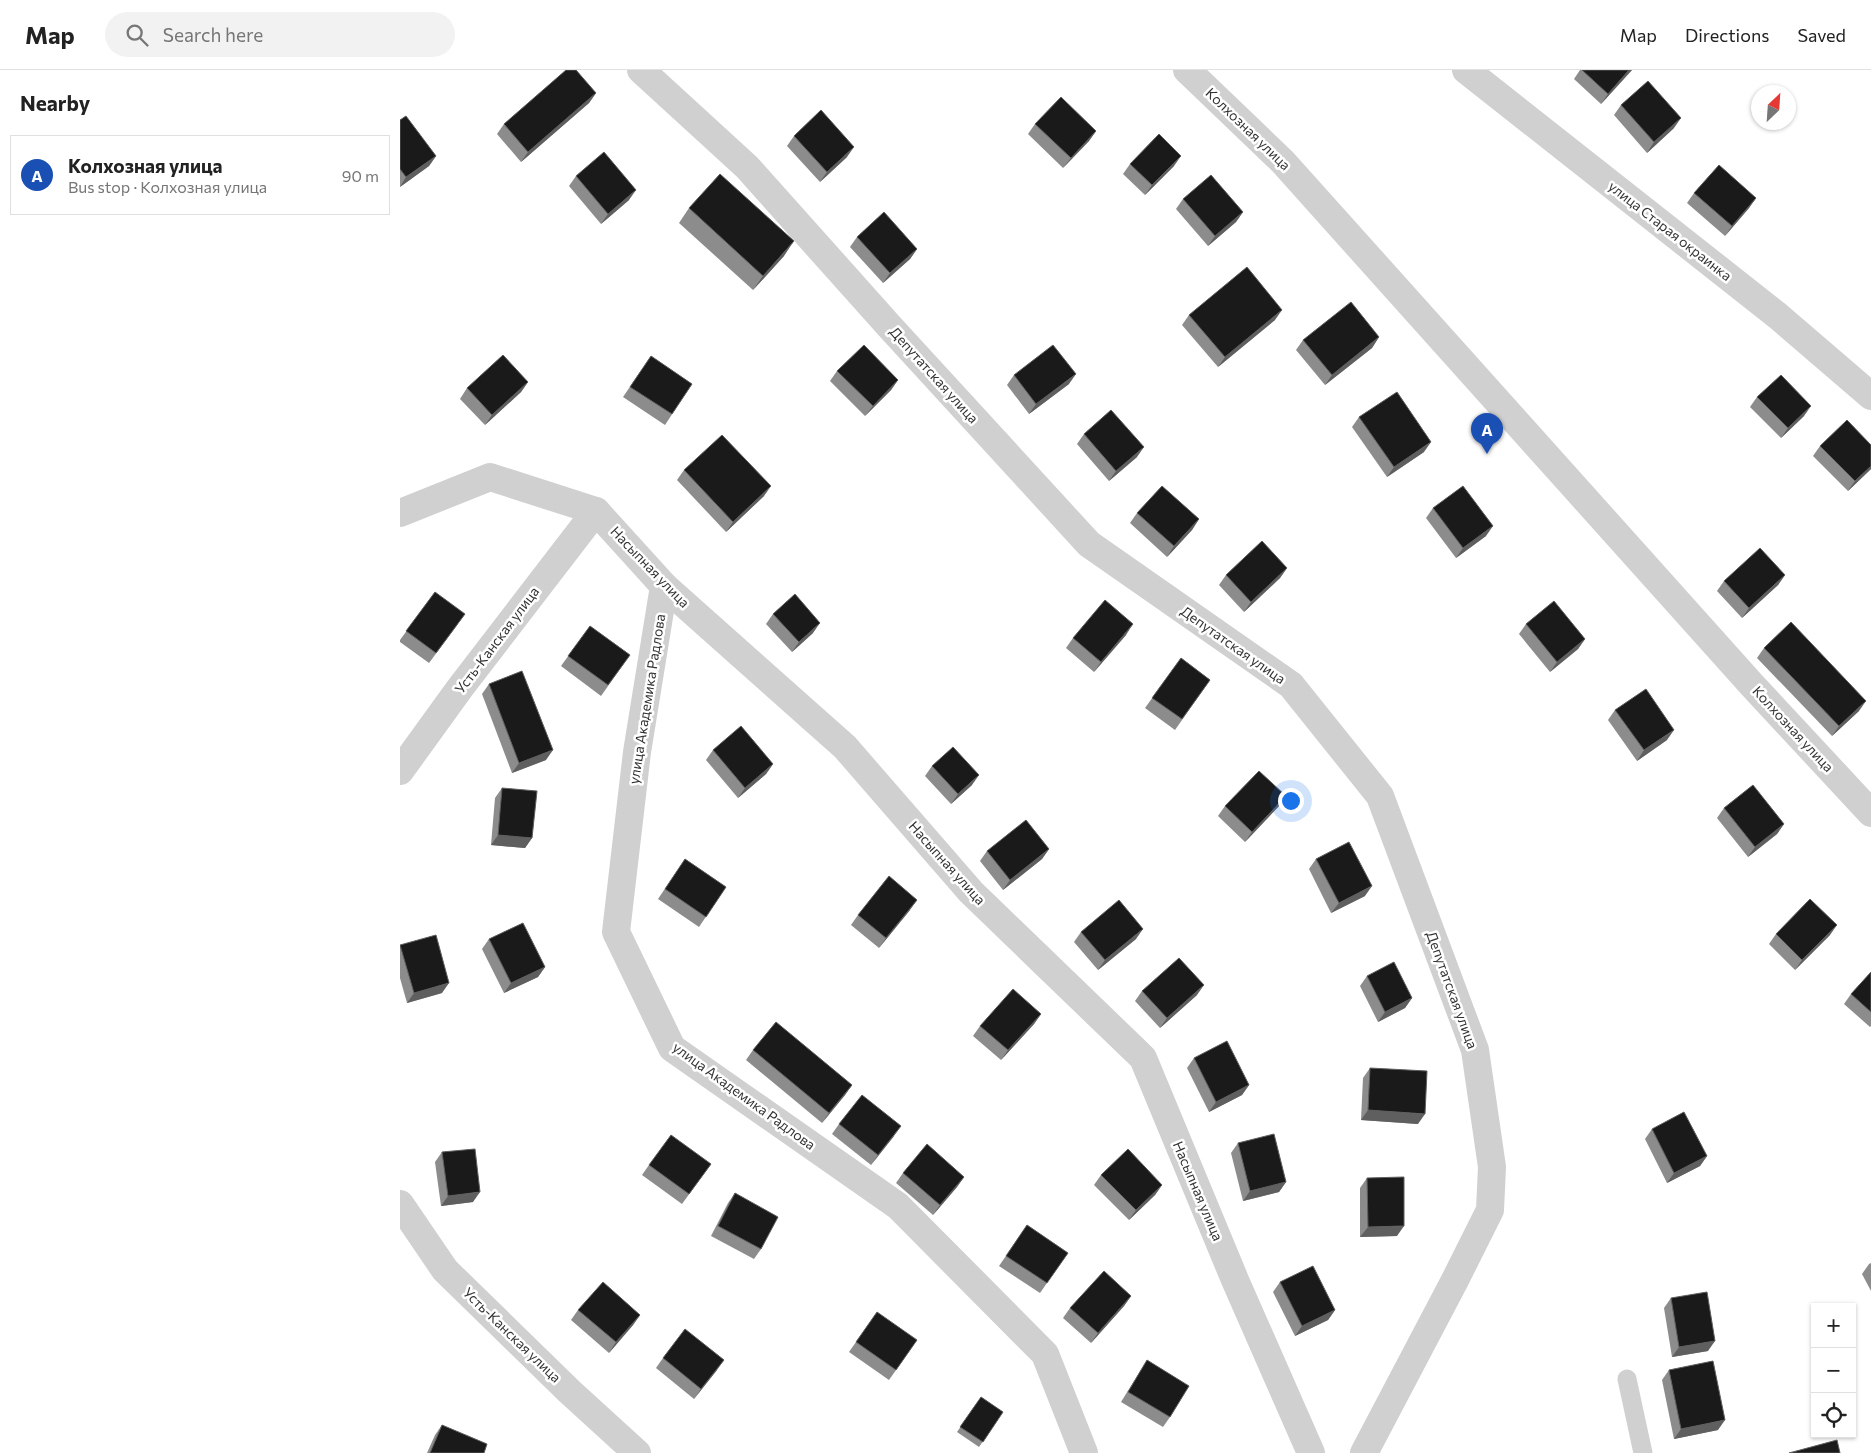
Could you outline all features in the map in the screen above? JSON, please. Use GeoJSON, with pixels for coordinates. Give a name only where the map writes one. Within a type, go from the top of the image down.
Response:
{"type":"FeatureCollection","features":[{"type":"Feature","properties":{"kind":"street","name":"Депутатская улица"},"geometry":{"type":"LineString","coordinates":[[641,70],[747,167],[890,327],[1089,544],[1291,685],[1380,796],[1475,1050],[1492,1167],[1490,1210],[1456,1280],[1364,1453]]}},
{"type":"Feature","properties":{"kind":"street","name":"Колхозная улица"},"geometry":{"type":"LineString","coordinates":[[1187,70],[1282,162],[1752,685],[1871,813]]}},
{"type":"Feature","properties":{"kind":"street","name":"улица Старая окраинка"},"geometry":{"type":"LineString","coordinates":[[1466,70],[1770,310],[1871,396]]}},
{"type":"Feature","properties":{"kind":"street"},"geometry":{"type":"LineString","coordinates":[[400,513],[490,478],[596,511]]}},
{"type":"Feature","properties":{"kind":"street","name":"Насыпная улица"},"geometry":{"type":"LineString","coordinates":[[596,511],[664,586],[846,747],[971,892],[1143,1058],[1235,1280],[1312,1453]]}},
{"type":"Feature","properties":{"kind":"street","name":"Усть-Канская улица"},"geometry":{"type":"LineString","coordinates":[[400,771],[460,688],[596,511]]}},
{"type":"Feature","properties":{"kind":"street","name":"улица Академика Радлова"},"geometry":{"type":"LineString","coordinates":[[664,586],[637,752],[616,932],[672,1048],[898,1206],[1044,1354],[1084,1453]]}},
{"type":"Feature","properties":{"kind":"street","name":"Усть-Канская улица"},"geometry":{"type":"LineString","coordinates":[[400,1204],[446,1270],[569,1391],[637,1453]]}},
{"type":"Feature","properties":{"kind":"lane"},"geometry":{"type":"LineString","coordinates":[[1627,1379],[1642,1453]]}},
{"type":"Feature","properties":{"kind":"building"},"geometry":{"type":"Polygon","coordinates":[[[566,70],[576,70],[596,93],[528,152],[504,124],[566,70]]]}},
{"type":"Feature","properties":{"kind":"building"},"geometry":{"type":"Polygon","coordinates":[[[1582,70],[1629,70],[1608,94],[1582,70]]]}},
{"type":"Feature","properties":{"kind":"building"},"geometry":{"type":"Polygon","coordinates":[[[1648,81],[1681,118],[1654,142],[1621,105],[1648,81]]]}},
{"type":"Feature","properties":{"kind":"building"},"geometry":{"type":"Polygon","coordinates":[[[1061,97],[1096,131],[1071,158],[1035,124],[1061,97]]]}},
{"type":"Feature","properties":{"kind":"building"},"geometry":{"type":"Polygon","coordinates":[[[821,110],[854,147],[827,172],[794,136],[821,110]]]}},
{"type":"Feature","properties":{"kind":"building"},"geometry":{"type":"Polygon","coordinates":[[[406,116],[436,156],[406,177],[400,169],[400,120],[406,116]]]}},
{"type":"Feature","properties":{"kind":"building"},"geometry":{"type":"Polygon","coordinates":[[[1159,134],[1181,156],[1152,185],[1130,164],[1159,134]]]}},
{"type":"Feature","properties":{"kind":"building"},"geometry":{"type":"Polygon","coordinates":[[[604,152],[636,190],[608,214],[576,176],[604,152]]]}},
{"type":"Feature","properties":{"kind":"building"},"geometry":{"type":"Polygon","coordinates":[[[1719,165],[1756,198],[1732,226],[1694,193],[1719,165]]]}},
{"type":"Feature","properties":{"kind":"building"},"geometry":{"type":"Polygon","coordinates":[[[720,174],[794,241],[763,276],[689,208],[720,174]]]}},
{"type":"Feature","properties":{"kind":"building"},"geometry":{"type":"Polygon","coordinates":[[[1211,175],[1243,212],[1215,236],[1183,199],[1211,175]]]}},
{"type":"Feature","properties":{"kind":"building"},"geometry":{"type":"Polygon","coordinates":[[[884,212],[917,249],[890,273],[857,237],[884,212]]]}},
{"type":"Feature","properties":{"kind":"building"},"geometry":{"type":"Polygon","coordinates":[[[1247,267],[1282,310],[1225,357],[1189,315],[1247,267]]]}},
{"type":"Feature","properties":{"kind":"building"},"geometry":{"type":"Polygon","coordinates":[[[1351,302],[1379,337],[1332,375],[1303,340],[1351,302]]]}},
{"type":"Feature","properties":{"kind":"building"},"geometry":{"type":"Polygon","coordinates":[[[864,345],[898,380],[873,406],[837,371],[864,345]]]}},
{"type":"Feature","properties":{"kind":"building"},"geometry":{"type":"Polygon","coordinates":[[[1053,345],[1076,374],[1036,404],[1014,375],[1053,345]]]}},
{"type":"Feature","properties":{"kind":"building"},"geometry":{"type":"Polygon","coordinates":[[[503,355],[528,382],[492,415],[467,388],[503,355]]]}},
{"type":"Feature","properties":{"kind":"building"},"geometry":{"type":"Polygon","coordinates":[[[651,356],[692,384],[672,414],[630,387],[651,356]]]}},
{"type":"Feature","properties":{"kind":"building"},"geometry":{"type":"Polygon","coordinates":[[[1781,375],[1811,406],[1788,428],[1757,397],[1781,375]]]}},
{"type":"Feature","properties":{"kind":"building"},"geometry":{"type":"Polygon","coordinates":[[[1397,392],[1431,442],[1394,467],[1359,417],[1397,392]]]}},
{"type":"Feature","properties":{"kind":"building"},"geometry":{"type":"Polygon","coordinates":[[[1111,410],[1144,447],[1116,471],[1084,434],[1111,410]]]}},
{"type":"Feature","properties":{"kind":"building"},"geometry":{"type":"Polygon","coordinates":[[[1847,420],[1871,445],[1871,466],[1855,481],[1820,446],[1847,420]]]}},
{"type":"Feature","properties":{"kind":"building"},"geometry":{"type":"Polygon","coordinates":[[[722,435],[771,486],[733,522],[684,470],[722,435]]]}},
{"type":"Feature","properties":{"kind":"building"},"geometry":{"type":"Polygon","coordinates":[[[1162,486],[1199,519],[1174,546],[1137,513],[1162,486]]]}},
{"type":"Feature","properties":{"kind":"building"},"geometry":{"type":"Polygon","coordinates":[[[1463,486],[1493,526],[1463,548],[1433,508],[1463,486]]]}},
{"type":"Feature","properties":{"kind":"building"},"geometry":{"type":"Polygon","coordinates":[[[1262,541],[1287,568],[1251,602],[1226,575],[1262,541]]]}},
{"type":"Feature","properties":{"kind":"building"},"geometry":{"type":"Polygon","coordinates":[[[1760,548],[1785,575],[1749,608],[1724,581],[1760,548]]]}},
{"type":"Feature","properties":{"kind":"building"},"geometry":{"type":"Polygon","coordinates":[[[435,592],[465,614],[436,653],[406,631],[435,592]]]}},
{"type":"Feature","properties":{"kind":"building"},"geometry":{"type":"Polygon","coordinates":[[[795,594],[820,623],[799,642],[773,614],[795,594]]]}},
{"type":"Feature","properties":{"kind":"building"},"geometry":{"type":"Polygon","coordinates":[[[1105,600],[1133,624],[1101,662],[1073,638],[1105,600]]]}},
{"type":"Feature","properties":{"kind":"building"},"geometry":{"type":"Polygon","coordinates":[[[1554,601],[1585,639],[1557,662],[1526,624],[1554,601]]]}},
{"type":"Feature","properties":{"kind":"building"},"geometry":{"type":"Polygon","coordinates":[[[1791,622],[1866,701],[1839,726],[1764,648],[1791,622]]]}},
{"type":"Feature","properties":{"kind":"building"},"geometry":{"type":"Polygon","coordinates":[[[590,626],[630,655],[608,685],[568,656],[590,626]]]}},
{"type":"Feature","properties":{"kind":"building"},"geometry":{"type":"Polygon","coordinates":[[[1181,658],[1210,680],[1182,719],[1152,698],[1181,658]]]}},
{"type":"Feature","properties":{"kind":"building"},"geometry":{"type":"Polygon","coordinates":[[[522,671],[553,750],[519,763],[489,684],[522,671]]]}},
{"type":"Feature","properties":{"kind":"building"},"geometry":{"type":"Polygon","coordinates":[[[1646,689],[1674,730],[1644,750],[1615,710],[1646,689]]]}},
{"type":"Feature","properties":{"kind":"building"},"geometry":{"type":"Polygon","coordinates":[[[741,726],[773,764],[745,788],[713,750],[741,726]]]}},
{"type":"Feature","properties":{"kind":"building"},"geometry":{"type":"Polygon","coordinates":[[[953,747],[979,775],[958,794],[932,766],[953,747]]]}},
{"type":"Feature","properties":{"kind":"building"},"geometry":{"type":"Polygon","coordinates":[[[1259,771],[1286,796],[1252,832],[1225,806],[1259,771]]]}},
{"type":"Feature","properties":{"kind":"building"},"geometry":{"type":"Polygon","coordinates":[[[1753,785],[1784,824],[1755,847],[1724,808],[1753,785]]]}},
{"type":"Feature","properties":{"kind":"building"},"geometry":{"type":"Polygon","coordinates":[[[502,788],[537,791],[532,838],[498,835],[502,788]]]}},
{"type":"Feature","properties":{"kind":"building"},"geometry":{"type":"Polygon","coordinates":[[[1026,820],[1049,849],[1010,880],[987,851],[1026,820]]]}},
{"type":"Feature","properties":{"kind":"building"},"geometry":{"type":"Polygon","coordinates":[[[1349,842],[1372,886],[1339,903],[1316,859],[1349,842]]]}},
{"type":"Feature","properties":{"kind":"building"},"geometry":{"type":"Polygon","coordinates":[[[685,859],[726,887],[706,917],[665,889],[685,859]]]}},
{"type":"Feature","properties":{"kind":"building"},"geometry":{"type":"Polygon","coordinates":[[[889,876],[917,900],[886,938],[858,915],[889,876]]]}},
{"type":"Feature","properties":{"kind":"building"},"geometry":{"type":"Polygon","coordinates":[[[1810,899],[1837,925],[1802,960],[1776,934],[1810,899]]]}},
{"type":"Feature","properties":{"kind":"building"},"geometry":{"type":"Polygon","coordinates":[[[1119,900],[1143,929],[1105,960],[1081,932],[1119,900]]]}},
{"type":"Feature","properties":{"kind":"building"},"geometry":{"type":"Polygon","coordinates":[[[523,923],[545,967],[511,983],[489,939],[523,923]]]}},
{"type":"Feature","properties":{"kind":"building"},"geometry":{"type":"Polygon","coordinates":[[[436,935],[449,983],[414,993],[400,945],[436,935]]]}},
{"type":"Feature","properties":{"kind":"building"},"geometry":{"type":"Polygon","coordinates":[[[1179,958],[1204,985],[1167,1018],[1142,991],[1179,958]]]}},
{"type":"Feature","properties":{"kind":"building"},"geometry":{"type":"Polygon","coordinates":[[[1394,962],[1412,998],[1385,1012],[1367,976],[1394,962]]]}},
{"type":"Feature","properties":{"kind":"building"},"geometry":{"type":"Polygon","coordinates":[[[1871,972],[1871,1012],[1851,994],[1871,972]]]}},
{"type":"Feature","properties":{"kind":"building"},"geometry":{"type":"Polygon","coordinates":[[[1013,989],[1041,1014],[1008,1050],[980,1026],[1013,989]]]}},
{"type":"Feature","properties":{"kind":"building"},"geometry":{"type":"Polygon","coordinates":[[[776,1022],[852,1085],[829,1113],[753,1050],[776,1022]]]}},
{"type":"Feature","properties":{"kind":"building"},"geometry":{"type":"Polygon","coordinates":[[[1227,1041],[1249,1085],[1216,1102],[1194,1058],[1227,1041]]]}},
{"type":"Feature","properties":{"kind":"building"},"geometry":{"type":"Polygon","coordinates":[[[1370,1068],[1427,1071],[1425,1114],[1368,1110],[1370,1068]]]}},
{"type":"Feature","properties":{"kind":"building"},"geometry":{"type":"Polygon","coordinates":[[[862,1095],[901,1126],[878,1155],[839,1124],[862,1095]]]}},
{"type":"Feature","properties":{"kind":"building"},"geometry":{"type":"Polygon","coordinates":[[[1684,1112],[1707,1156],[1674,1173],[1652,1129],[1684,1112]]]}},
{"type":"Feature","properties":{"kind":"building"},"geometry":{"type":"Polygon","coordinates":[[[1274,1134],[1286,1182],[1250,1191],[1238,1143],[1274,1134]]]}},
{"type":"Feature","properties":{"kind":"building"},"geometry":{"type":"Polygon","coordinates":[[[671,1135],[711,1164],[689,1194],[649,1165],[671,1135]]]}},
{"type":"Feature","properties":{"kind":"building"},"geometry":{"type":"Polygon","coordinates":[[[927,1144],[964,1177],[940,1205],[903,1173],[927,1144]]]}},
{"type":"Feature","properties":{"kind":"building"},"geometry":{"type":"Polygon","coordinates":[[[475,1149],[480,1192],[448,1196],[442,1152],[475,1149]]]}},
{"type":"Feature","properties":{"kind":"building"},"geometry":{"type":"Polygon","coordinates":[[[1128,1149],[1162,1185],[1136,1210],[1101,1175],[1128,1149]]]}},
{"type":"Feature","properties":{"kind":"building"},"geometry":{"type":"Polygon","coordinates":[[[1404,1177],[1404,1226],[1368,1227],[1367,1178],[1404,1177]]]}},
{"type":"Feature","properties":{"kind":"building"},"geometry":{"type":"Polygon","coordinates":[[[735,1193],[778,1217],[761,1249],[718,1226],[735,1193]]]}},
{"type":"Feature","properties":{"kind":"building"},"geometry":{"type":"Polygon","coordinates":[[[1027,1225],[1068,1253],[1047,1283],[1006,1256],[1027,1225]]]}},
{"type":"Feature","properties":{"kind":"building"},"geometry":{"type":"Polygon","coordinates":[[[1313,1266],[1335,1310],[1302,1326],[1280,1282],[1313,1266]]]}},
{"type":"Feature","properties":{"kind":"building"},"geometry":{"type":"Polygon","coordinates":[[[1104,1271],[1131,1296],[1098,1333],[1070,1308],[1104,1271]]]}},
{"type":"Feature","properties":{"kind":"building"},"geometry":{"type":"Polygon","coordinates":[[[603,1282],[640,1315],[616,1342],[578,1310],[603,1282]]]}},
{"type":"Feature","properties":{"kind":"building"},"geometry":{"type":"Polygon","coordinates":[[[1707,1292],[1715,1341],[1679,1347],[1671,1298],[1707,1292]]]}},
{"type":"Feature","properties":{"kind":"building"},"geometry":{"type":"Polygon","coordinates":[[[877,1312],[917,1340],[896,1370],[856,1342],[877,1312]]]}},
{"type":"Feature","properties":{"kind":"building"},"geometry":{"type":"Polygon","coordinates":[[[685,1329],[724,1360],[701,1389],[663,1358],[685,1329]]]}},
{"type":"Feature","properties":{"kind":"building"},"geometry":{"type":"Polygon","coordinates":[[[1147,1360],[1189,1386],[1170,1417],[1128,1392],[1147,1360]]]}},
{"type":"Feature","properties":{"kind":"building"},"geometry":{"type":"Polygon","coordinates":[[[1713,1361],[1725,1420],[1681,1429],[1669,1370],[1713,1361]]]}},
{"type":"Feature","properties":{"kind":"building"},"geometry":{"type":"Polygon","coordinates":[[[981,1397],[1003,1412],[983,1442],[960,1427],[981,1397]]]}},
{"type":"Feature","properties":{"kind":"building"},"geometry":{"type":"Polygon","coordinates":[[[442,1425],[487,1444],[484,1453],[430,1453],[442,1425]]]}},
{"type":"Feature","properties":{"kind":"building"},"geometry":{"type":"Polygon","coordinates":[[[1837,1440],[1840,1453],[1789,1453],[1837,1440]]]}},
{"type":"Feature","properties":{"kind":"place","name":"Колхозная улица"},"geometry":{"type":"Point","coordinates":[1487,454]}}]}
